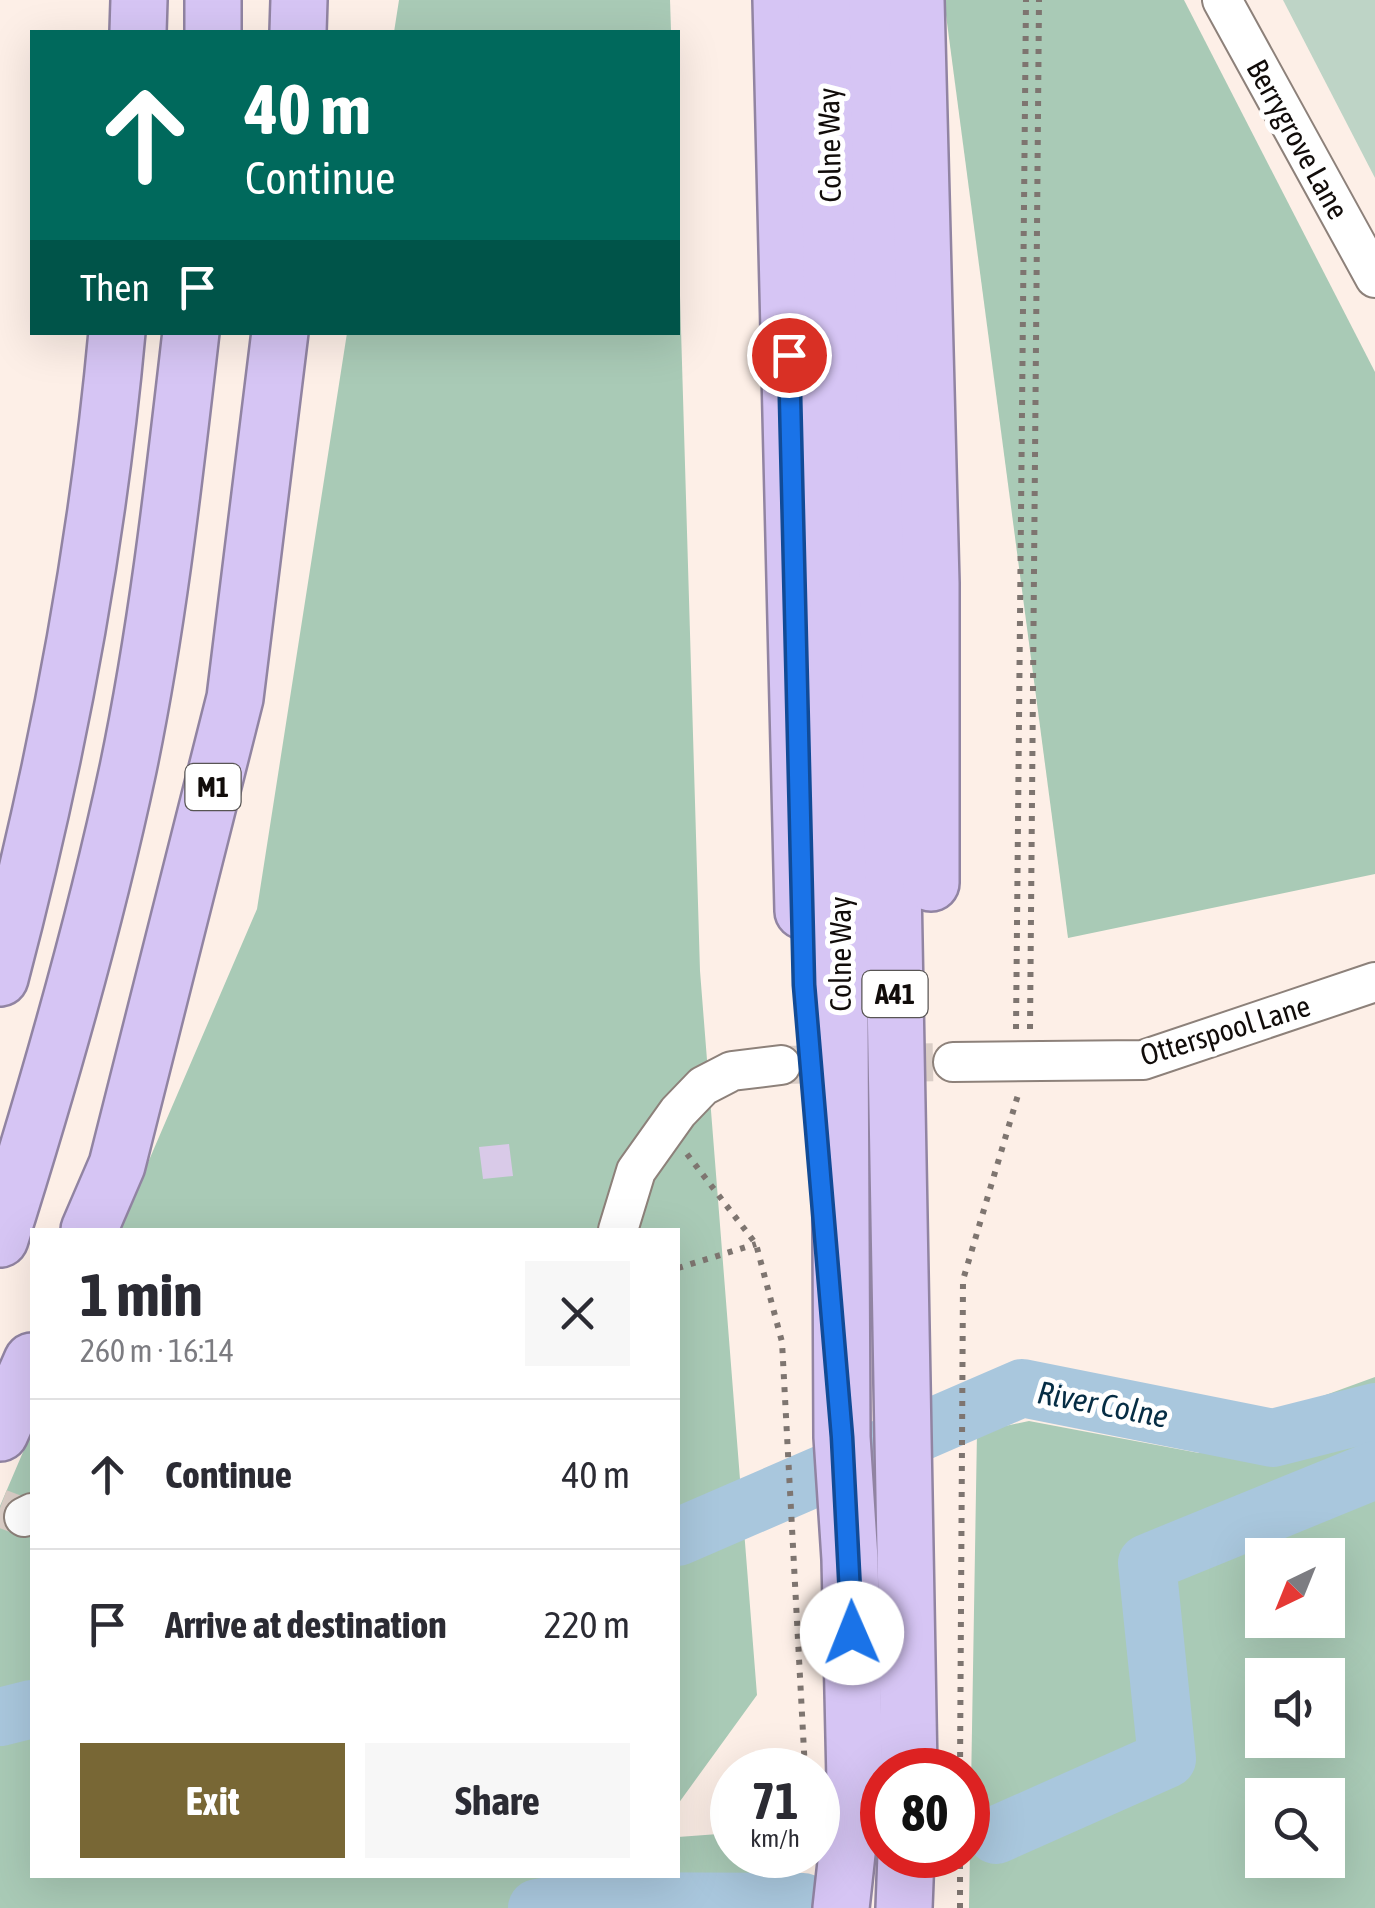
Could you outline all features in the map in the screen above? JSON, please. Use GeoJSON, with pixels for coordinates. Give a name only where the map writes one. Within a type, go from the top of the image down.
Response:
{"type":"FeatureCollection","features":[{"type":"Feature","properties":{"kind":"highway"},"geometry":{"type":"LineString","coordinates":[[138,0],[138,30]]}},
{"type":"Feature","properties":{"kind":"highway"},"geometry":{"type":"LineString","coordinates":[[213,0],[213,30]]}},
{"type":"Feature","properties":{"kind":"highway"},"geometry":{"type":"LineString","coordinates":[[298,30],[299,0]]}},
{"type":"Feature","properties":{"kind":"highway"},"geometry":{"type":"LineString","coordinates":[[781,0],[804,985],[842,1437]]}},
{"type":"Feature","properties":{"kind":"highway","name":"Colne Way"},"geometry":{"type":"LineString","coordinates":[[826,0],[838,616],[842,1437],[850,1559],[855,1782],[841,1908]]}},
{"type":"Feature","properties":{"kind":"highway","name":"Colne Way"},"geometry":{"type":"LineString","coordinates":[[877,0],[908,1748]]}},
{"type":"Feature","properties":{"kind":"highway"},"geometry":{"type":"LineString","coordinates":[[900,1370],[932,1002],[930,564],[916,0]]}},
{"type":"Feature","properties":{"kind":"highway"},"geometry":{"type":"LineString","coordinates":[[0,978],[56,741],[87,578],[117,335]]}},
{"type":"Feature","properties":{"kind":"highway"},"geometry":{"type":"LineString","coordinates":[[0,1239],[86,946],[128,768],[167,543],[191,335]]}},
{"type":"Feature","properties":{"kind":"highway","name":"M1"},"geometry":{"type":"LineString","coordinates":[[90,1228],[118,1165],[235,698],[280,335]]}},
{"type":"Feature","properties":{"kind":"highway"},"geometry":{"type":"LineString","coordinates":[[0,1433],[30,1366]]}},
{"type":"Feature","properties":{"kind":"highway"},"geometry":{"type":"LineString","coordinates":[[904,1908],[905,1878]]}},
{"type":"Feature","properties":{"kind":"street","name":"Berrygrove Lane"},"geometry":{"type":"LineString","coordinates":[[1222,0],[1375,278]]}},
{"type":"Feature","properties":{"kind":"street","name":"Otterspool Lane"},"geometry":{"type":"LineString","coordinates":[[953,1062],[1144,1060],[1375,982]]}},
{"type":"Feature","properties":{"kind":"street"},"geometry":{"type":"LineString","coordinates":[[619,1228],[636,1171],[703,1086],[732,1071],[781,1065]]}},
{"type":"Feature","properties":{"kind":"path"},"geometry":{"type":"LineString","coordinates":[[1021,1061],[1026,0]]}},
{"type":"Feature","properties":{"kind":"path"},"geometry":{"type":"LineString","coordinates":[[960,1748],[963,1293],[1021,1061],[1039,0]]}},
{"type":"Feature","properties":{"kind":"path"},"geometry":{"type":"LineString","coordinates":[[667,1127],[756,1244],[782,1342],[804,1748]]}},
{"type":"Feature","properties":{"kind":"path"},"geometry":{"type":"LineString","coordinates":[[680,1267],[756,1244]]}},
{"type":"Feature","properties":{"kind":"path"},"geometry":{"type":"LineString","coordinates":[[960,1878],[960,1908]]}},
{"type":"Feature","properties":{"kind":"green space"},"geometry":{"type":"Polygon","coordinates":[[[399,0],[670,0],[671,30],[394,30],[399,0]]]}},
{"type":"Feature","properties":{"kind":"green space"},"geometry":{"type":"Polygon","coordinates":[[[944,0],[1184,0],[1375,372],[1375,874],[1068,938],[944,0]]]}},
{"type":"Feature","properties":{"kind":"green space"},"geometry":{"type":"Polygon","coordinates":[[[1283,0],[1375,0],[1375,178],[1283,0]]]}},
{"type":"Feature","properties":{"kind":"green space"},"geometry":{"type":"Polygon","coordinates":[[[680,296],[700,971],[757,1695],[719,1748],[710,1748],[710,1760],[680,1801],[680,1228],[120,1228],[257,909],[347,335],[680,335],[680,296]]]}},
{"type":"Feature","properties":{"kind":"green space"},"geometry":{"type":"Polygon","coordinates":[[[1375,1377],[1375,1908],[969,1908],[970,1878],[990,1878],[990,1748],[972,1748],[977,1432],[1029,1421],[1199,1453],[1221,1433],[1375,1377]]]}},
{"type":"Feature","properties":{"kind":"green space"},"geometry":{"type":"Polygon","coordinates":[[[30,1436],[30,1878],[680,1878],[680,1837],[710,1835],[710,1878],[798,1878],[799,1908],[0,1908],[0,1506],[30,1436]]]}},
{"type":"Feature","properties":{"kind":"building"},"geometry":{"type":"Polygon","coordinates":[[[509,1144],[513,1176],[483,1179],[479,1147],[509,1144]]]}},
{"type":"Feature","properties":{"kind":"waterway","name":"River Colne"},"geometry":{"type":"LineString","coordinates":[[680,1536],[1022,1388],[1273,1438],[1375,1412]]}},
{"type":"Feature","properties":{"kind":"waterway"},"geometry":{"type":"LineString","coordinates":[[996,1835],[1167,1759],[1147,1563],[1375,1470]]}},
{"type":"Feature","properties":{"kind":"waterway","name":"River Colne"},"geometry":{"type":"LineString","coordinates":[[0,1717],[30,1710]]}},
{"type":"Feature","properties":{"kind":"waterway"},"geometry":{"type":"LineString","coordinates":[[537,1908],[578,1901],[803,1902]]}},
{"type":"Feature","properties":{"kind":"tunnel"},"geometry":{"type":"LineString","coordinates":[[781,1065],[953,1062]]}},
{"type":"Feature","properties":{"kind":"tunnel"},"geometry":{"type":"LineString","coordinates":[[0,1508],[24,1517]]}},
{"type":"Feature","properties":{"kind":"route"},"geometry":{"type":"LineString","coordinates":[[789,355],[804,985],[842,1437],[852,1633]]}}]}
